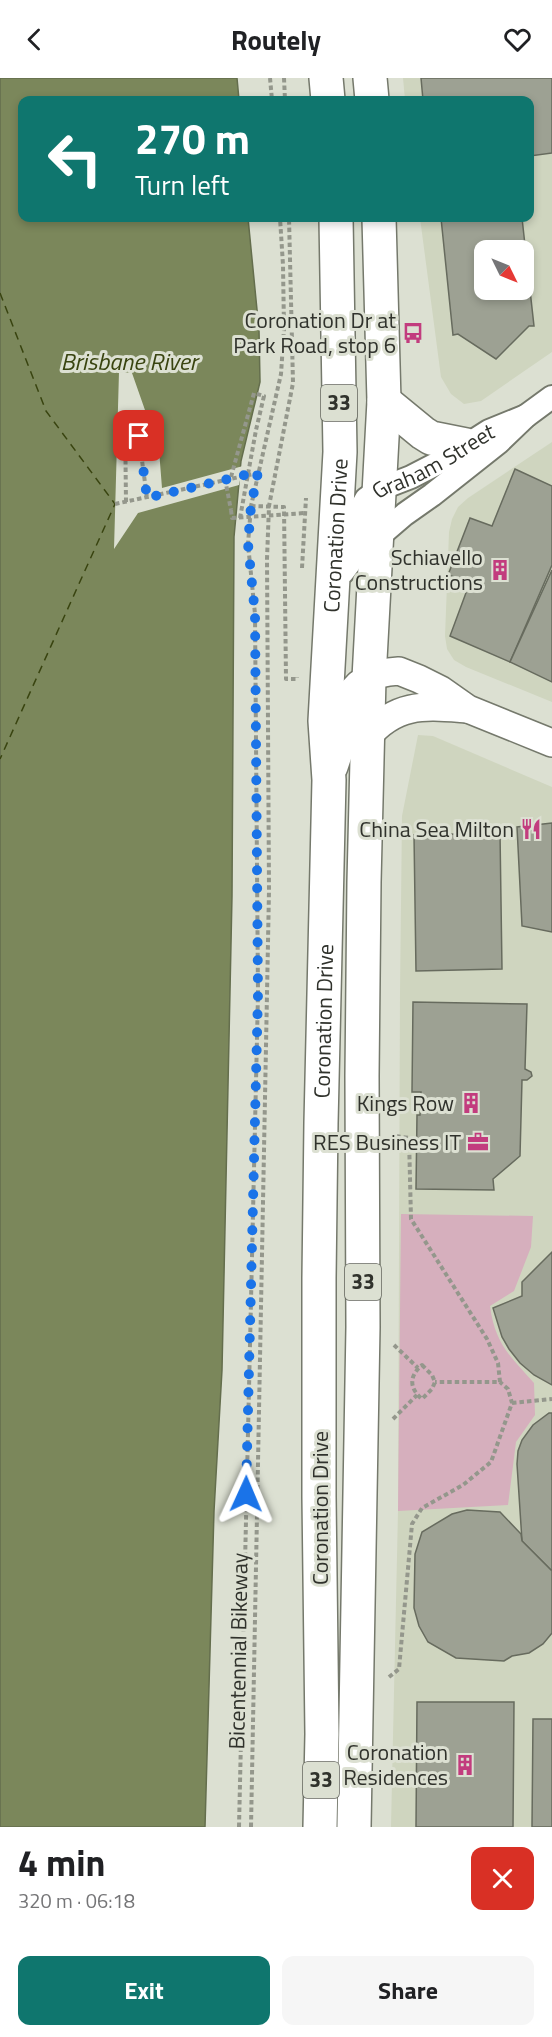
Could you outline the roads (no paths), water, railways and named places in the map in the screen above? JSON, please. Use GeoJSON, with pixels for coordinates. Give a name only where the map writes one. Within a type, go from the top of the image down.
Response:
{"type":"FeatureCollection","features":[{"type":"Feature","properties":{"kind":"highway"},"geometry":{"type":"LineString","coordinates":[[326,78],[328,96]]}},
{"type":"Feature","properties":{"kind":"highway"},"geometry":{"type":"LineString","coordinates":[[370,78],[372,96]]}},
{"type":"Feature","properties":{"kind":"highway","name":"Coronation Drive"},"geometry":{"type":"LineString","coordinates":[[321,1827],[319,1266],[329,780],[325,721],[340,452],[336,222]]}},
{"type":"Feature","properties":{"kind":"highway","name":"Coronation Drive"},"geometry":{"type":"LineString","coordinates":[[354,1827],[363,1327],[362,1053],[367,737],[384,401],[379,222]]}},
{"type":"Feature","properties":{"kind":"highway"},"geometry":{"type":"LineString","coordinates":[[384,401],[431,438],[466,445]]}},
{"type":"Feature","properties":{"kind":"street","name":"Graham Street"},"geometry":{"type":"LineString","coordinates":[[377,538],[552,397]]}},
{"type":"Feature","properties":{"kind":"street","name":"Graham Street"},"geometry":{"type":"LineString","coordinates":[[332,588],[349,564],[354,520],[366,499],[380,489],[424,470],[489,431],[526,416]]}},
{"type":"Feature","properties":{"kind":"street"},"geometry":{"type":"LineString","coordinates":[[329,780],[339,752],[346,698],[359,684],[379,674],[399,671],[441,690],[468,709],[552,743]]}},
{"type":"Feature","properties":{"kind":"street"},"geometry":{"type":"LineString","coordinates":[[367,737],[383,722],[401,712],[425,706],[468,709]]}},
{"type":"Feature","properties":{"kind":"water","name":"Brisbane River"},"geometry":{"type":"Polygon","coordinates":[[[0,78],[237,78],[239,96],[18,96],[18,222],[248,222],[259,330],[260,382],[241,461],[234,537],[232,896],[222,1370],[214,1511],[205,1827],[0,1827],[0,78]]]}},
{"type":"Feature","properties":{"kind":"place","name":"Coronation Dr at Park Road, stop 6"},"geometry":{"type":"Point","coordinates":[413,333]}},
{"type":"Feature","properties":{"kind":"place","name":"Schiavello Constructions"},"geometry":{"type":"Point","coordinates":[500,570]}},
{"type":"Feature","properties":{"kind":"place","name":"China Sea Milton"},"geometry":{"type":"Point","coordinates":[531,829]}},
{"type":"Feature","properties":{"kind":"place","name":"Kings Row"},"geometry":{"type":"Point","coordinates":[471,1103]}},
{"type":"Feature","properties":{"kind":"place","name":"RES Business IT"},"geometry":{"type":"Point","coordinates":[478,1142]}},
{"type":"Feature","properties":{"kind":"place","name":"Coronation Residences"},"geometry":{"type":"Point","coordinates":[465,1765]}}]}
